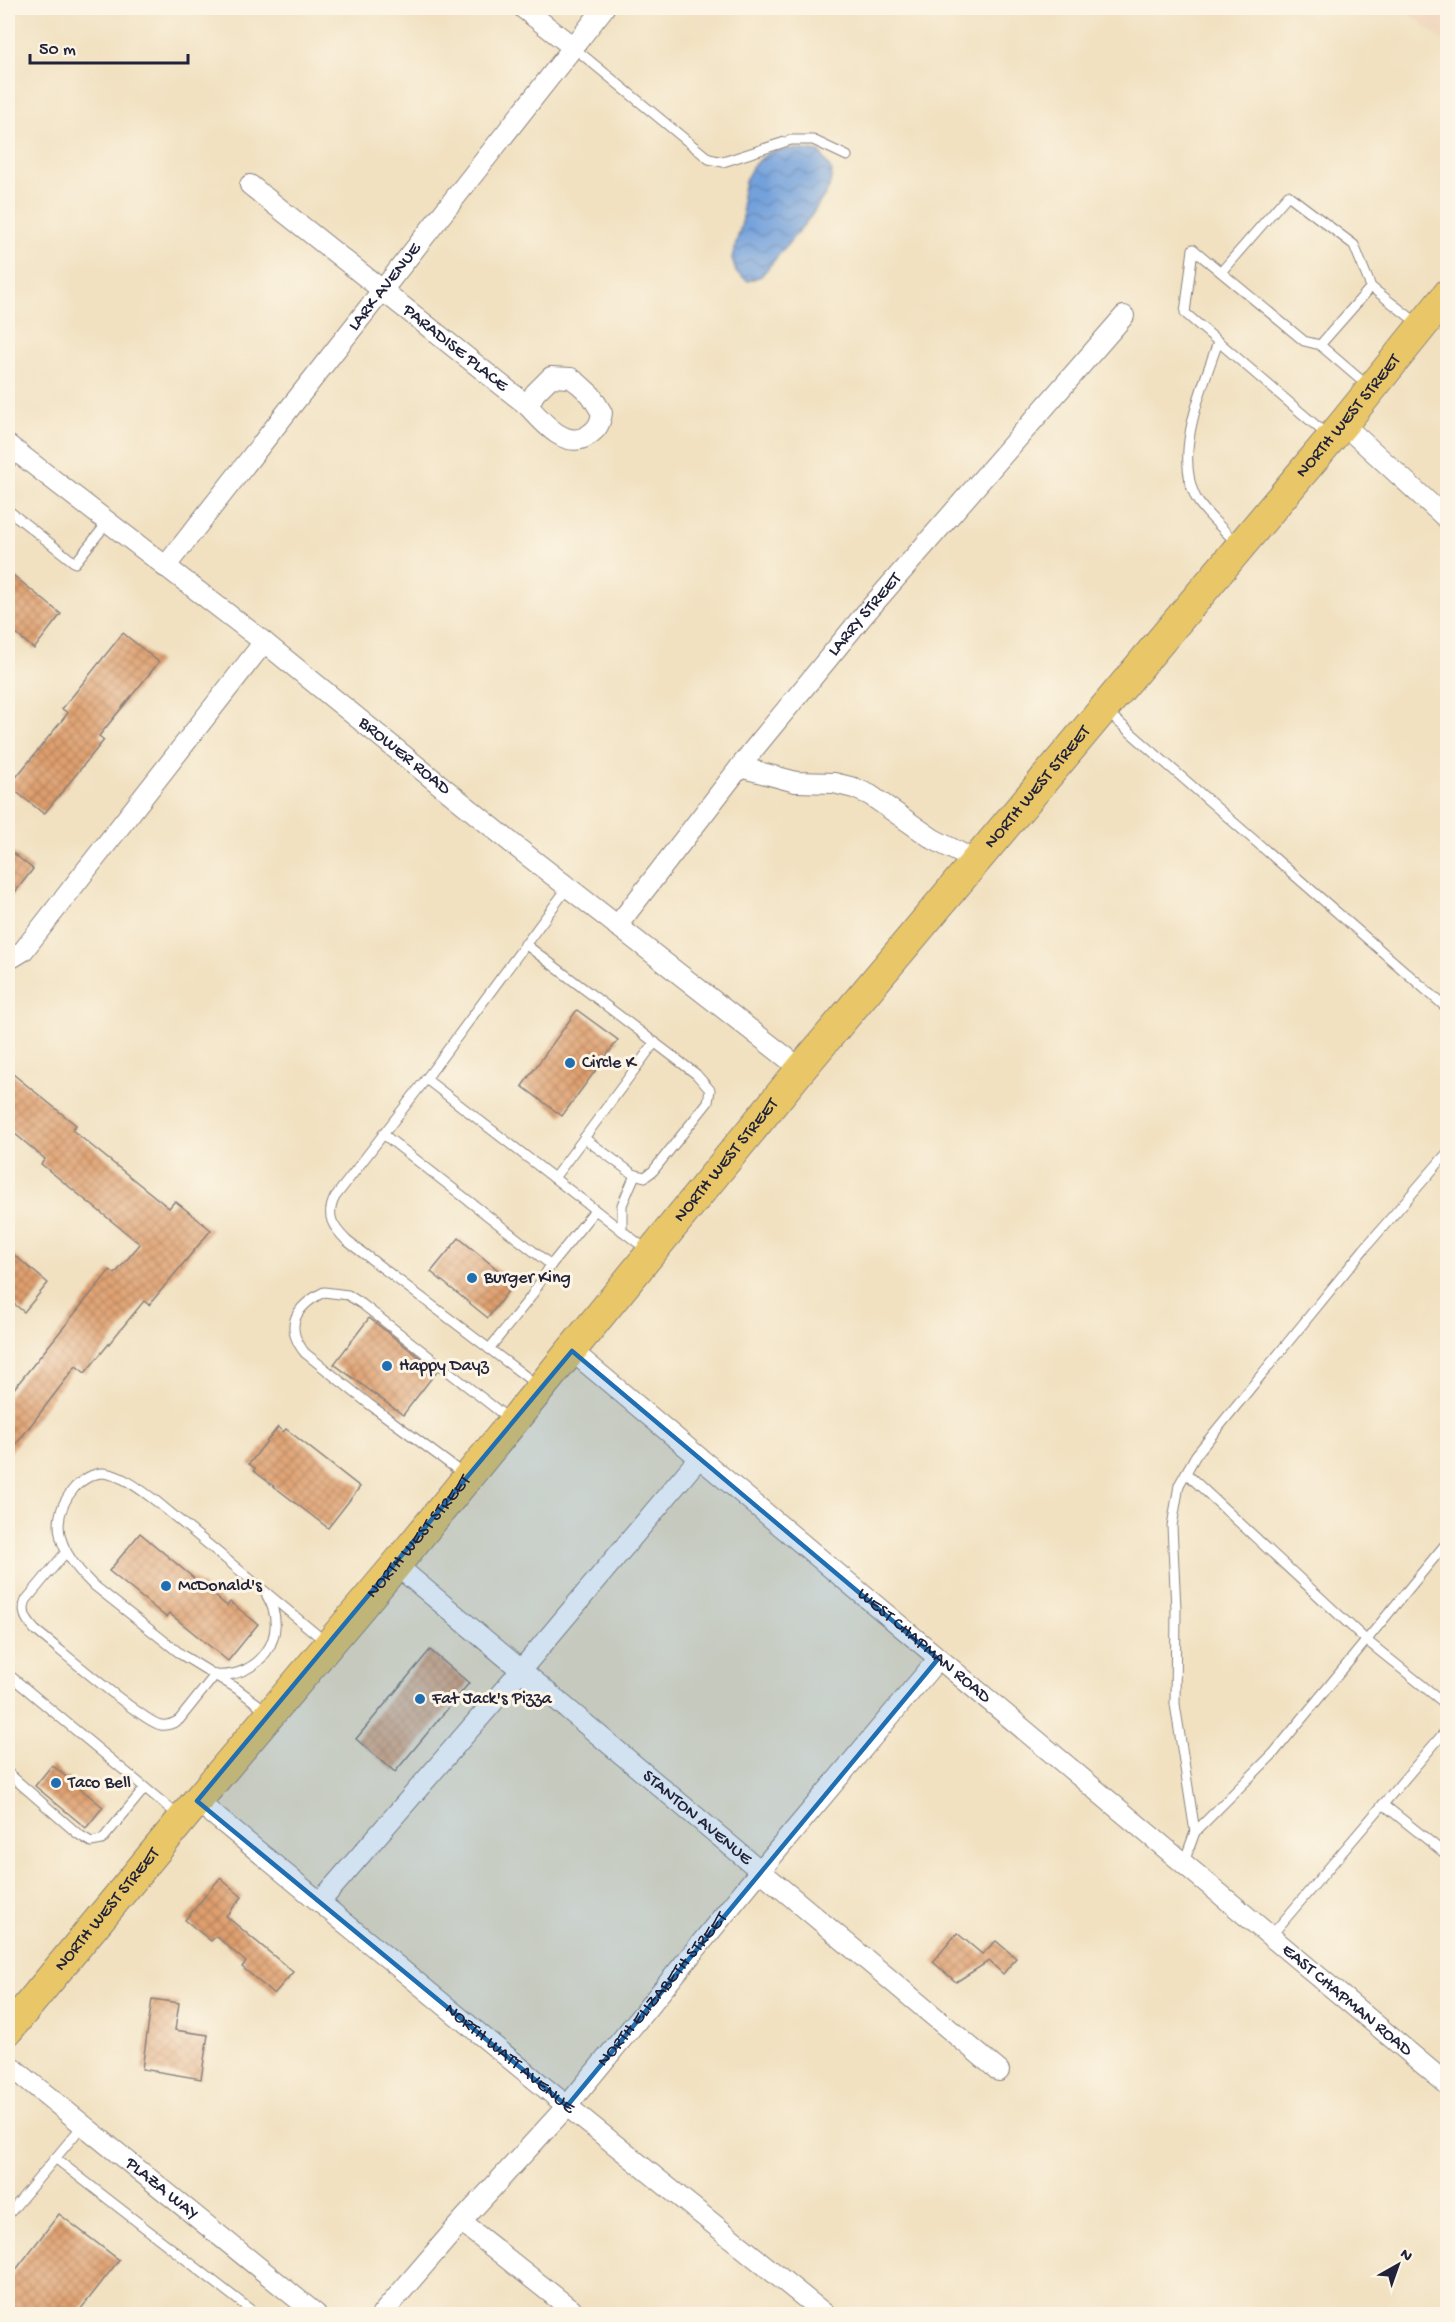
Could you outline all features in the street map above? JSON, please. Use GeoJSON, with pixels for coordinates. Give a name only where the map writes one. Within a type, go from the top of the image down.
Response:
{"type":"FeatureCollection","features":[{"type":"Feature","properties":{"kind":"main road","name":"NORTH WEST STREET"},"geometry":{"type":"LineString","coordinates":[[8,2030],[468,1478],[801,1069],[1337,431],[1448,294]]}},
{"type":"Feature","properties":{"kind":"street"},"geometry":{"type":"LineString","coordinates":[[523,8],[573,47]]}},
{"type":"Feature","properties":{"kind":"street","name":"LARK AVENUE"},"geometry":{"type":"LineString","coordinates":[[165,567],[604,8]]}},
{"type":"Feature","properties":{"kind":"street","name":"PARADISE PLACE"},"geometry":{"type":"LineString","coordinates":[[250,185],[528,406]]}},
{"type":"Feature","properties":{"kind":"street","name":"LARRY STREET"},"geometry":{"type":"LineString","coordinates":[[617,926],[740,767],[863,616],[1124,316]]}},
{"type":"Feature","properties":{"kind":"street"},"geometry":{"type":"LineString","coordinates":[[1337,431],[1448,520]]}},
{"type":"Feature","properties":{"kind":"street","name":"BROWER ROAD"},"geometry":{"type":"LineString","coordinates":[[11,454],[108,522],[264,642],[412,765],[801,1069]]}},
{"type":"Feature","properties":{"kind":"street"},"geometry":{"type":"LineString","coordinates":[[8,960],[23,951],[264,642]]}},
{"type":"Feature","properties":{"kind":"street"},"geometry":{"type":"LineString","coordinates":[[740,767],[796,782],[834,783],[854,788],[870,795],[933,839],[976,861]]}},
{"type":"Feature","properties":{"kind":"street","name":"WEST CHAPMAN ROAD"},"geometry":{"type":"LineString","coordinates":[[572,1351],[1272,1939]]}},
{"type":"Feature","properties":{"kind":"street"},"geometry":{"type":"LineString","coordinates":[[320,1902],[521,1670],[699,1458]]}},
{"type":"Feature","properties":{"kind":"street","name":"STANTON AVENUE"},"geometry":{"type":"LineString","coordinates":[[396,1565],[999,2071]]}},
{"type":"Feature","properties":{"kind":"street","name":"NORTH ELIZABETH STREET"},"geometry":{"type":"LineString","coordinates":[[382,2314],[461,2222],[567,2106],[938,1659]]}},
{"type":"Feature","properties":{"kind":"street","name":"NORTH WATT AVENUE"},"geometry":{"type":"LineString","coordinates":[[189,1810],[320,1902],[567,2106],[825,2314]]}},
{"type":"Feature","properties":{"kind":"street","name":"EAST CHAPMAN ROAD"},"geometry":{"type":"LineString","coordinates":[[1272,1939],[1448,2085]]}},
{"type":"Feature","properties":{"kind":"street","name":"PLAZA WAY"},"geometry":{"type":"LineString","coordinates":[[8,2064],[316,2314]]}},
{"type":"Feature","properties":{"kind":"street"},"geometry":{"type":"LineString","coordinates":[[461,2222],[577,2314]]}},
{"type":"Feature","properties":{"kind":"lane"},"geometry":{"type":"LineString","coordinates":[[573,47],[709,159],[723,162],[791,140],[813,140],[847,156]]}},
{"type":"Feature","properties":{"kind":"lane"},"geometry":{"type":"LineString","coordinates":[[1221,272],[1288,195],[1354,245],[1371,287],[1421,326]]}},
{"type":"Feature","properties":{"kind":"lane"},"geometry":{"type":"LineString","coordinates":[[1337,431],[1218,342],[1185,313],[1192,249],[1304,341],[1320,345],[1371,389]]}},
{"type":"Feature","properties":{"kind":"lane"},"geometry":{"type":"LineString","coordinates":[[1320,345],[1371,287]]}},
{"type":"Feature","properties":{"kind":"lane"},"geometry":{"type":"LineString","coordinates":[[1218,342],[1192,414],[1189,479],[1197,500],[1240,546]]}},
{"type":"Feature","properties":{"kind":"lane"},"geometry":{"type":"LineString","coordinates":[[8,510],[75,563],[108,522]]}},
{"type":"Feature","properties":{"kind":"lane"},"geometry":{"type":"LineString","coordinates":[[1103,708],[1448,1009]]}},
{"type":"Feature","properties":{"kind":"lane"},"geometry":{"type":"LineString","coordinates":[[541,1389],[347,1241],[329,1215],[331,1205],[342,1186],[426,1079],[568,887]]}},
{"type":"Feature","properties":{"kind":"lane"},"geometry":{"type":"LineString","coordinates":[[525,944],[705,1082],[711,1090],[708,1102],[645,1177],[634,1175],[584,1138]]}},
{"type":"Feature","properties":{"kind":"lane"},"geometry":{"type":"LineString","coordinates":[[554,1178],[654,1042]]}},
{"type":"Feature","properties":{"kind":"lane"},"geometry":{"type":"LineString","coordinates":[[426,1079],[652,1254]]}},
{"type":"Feature","properties":{"kind":"lane"},"geometry":{"type":"LineString","coordinates":[[382,1134],[551,1265]]}},
{"type":"Feature","properties":{"kind":"lane"},"geometry":{"type":"LineString","coordinates":[[1195,1832],[1175,1704],[1176,1609],[1172,1526],[1179,1485],[1196,1455],[1254,1383],[1364,1249],[1448,1152]]}},
{"type":"Feature","properties":{"kind":"lane"},"geometry":{"type":"LineString","coordinates":[[622,1231],[622,1205],[634,1175]]}},
{"type":"Feature","properties":{"kind":"lane"},"geometry":{"type":"LineString","coordinates":[[489,1349],[595,1210]]}},
{"type":"Feature","properties":{"kind":"lane"},"geometry":{"type":"LineString","coordinates":[[468,1478],[305,1353],[297,1342],[294,1332],[297,1313],[303,1306],[324,1292],[348,1295],[433,1358],[513,1423]]}},
{"type":"Feature","properties":{"kind":"lane"},"geometry":{"type":"LineString","coordinates":[[271,1713],[182,1655],[91,1583],[78,1570],[66,1552],[59,1533],[59,1517],[63,1505],[78,1484],[102,1473],[126,1481],[148,1496],[329,1645]]}},
{"type":"Feature","properties":{"kind":"lane"},"geometry":{"type":"LineString","coordinates":[[1186,1473],[1366,1640],[1448,1706]]}},
{"type":"Feature","properties":{"kind":"lane"},"geometry":{"type":"LineString","coordinates":[[1184,1865],[1195,1832],[1273,1754],[1448,1541]]}},
{"type":"Feature","properties":{"kind":"lane"},"geometry":{"type":"LineString","coordinates":[[66,1552],[26,1599],[24,1614],[35,1630],[152,1722],[161,1725],[179,1720],[215,1675]]}},
{"type":"Feature","properties":{"kind":"lane"},"geometry":{"type":"LineString","coordinates":[[215,1675],[231,1676],[240,1673],[256,1662],[269,1648],[276,1622],[273,1607],[262,1590]]}},
{"type":"Feature","properties":{"kind":"lane"},"geometry":{"type":"LineString","coordinates":[[8,1674],[145,1788],[189,1810]]}},
{"type":"Feature","properties":{"kind":"lane"},"geometry":{"type":"LineString","coordinates":[[1272,1939],[1448,1728]]}},
{"type":"Feature","properties":{"kind":"lane"},"geometry":{"type":"LineString","coordinates":[[8,1773],[78,1834],[91,1842],[102,1840],[145,1788]]}},
{"type":"Feature","properties":{"kind":"lane"},"geometry":{"type":"LineString","coordinates":[[1383,1804],[1448,1856]]}},
{"type":"Feature","properties":{"kind":"lane"},"geometry":{"type":"LineString","coordinates":[[8,2215],[82,2125]]}},
{"type":"Feature","properties":{"kind":"lane"},"geometry":{"type":"LineString","coordinates":[[55,2157],[256,2314]]}},
{"type":"Feature","properties":{"kind":"lane"},"geometry":{"type":"LineString","coordinates":[[1444,2314],[1448,2311]]}},
{"type":"Feature","properties":{"kind":"highlighted area"},"geometry":{"type":"Polygon","coordinates":[[[572,1351],[938,1659],[567,2106],[197,1801],[572,1351]]]}},
{"type":"Feature","properties":{"kind":"shaded area"},"geometry":{"type":"Polygon","coordinates":[[[1403,8],[1447,8],[1447,44],[1403,8]]]}},
{"type":"Feature","properties":{"kind":"water"},"geometry":{"type":"Polygon","coordinates":[[[794,149],[820,152],[832,172],[829,188],[811,216],[761,276],[748,281],[736,272],[732,258],[743,219],[742,196],[745,181],[753,166],[769,152],[794,149]]]}},
{"type":"Feature","properties":{"kind":"building"},"geometry":{"type":"Polygon","coordinates":[[[8,571],[61,614],[34,649],[8,627],[8,571]]]}},
{"type":"Feature","properties":{"kind":"building"},"geometry":{"type":"Polygon","coordinates":[[[123,633],[159,662],[99,736],[104,740],[44,814],[9,786],[68,713],[62,709],[123,633]]]}},
{"type":"Feature","properties":{"kind":"building"},"geometry":{"type":"Polygon","coordinates":[[[8,849],[33,869],[8,901],[8,849]]]}},
{"type":"Feature","properties":{"kind":"building","name":"Circle K"},"geometry":{"type":"Polygon","coordinates":[[[577,1010],[618,1040],[562,1116],[522,1086],[577,1010]]]}},
{"type":"Feature","properties":{"kind":"building"},"geometry":{"type":"Polygon","coordinates":[[[8,1070],[76,1125],[72,1130],[169,1208],[175,1201],[211,1230],[149,1305],[144,1301],[85,1373],[76,1366],[8,1455],[8,1396],[110,1270],[115,1274],[140,1244],[41,1164],[45,1159],[8,1128],[8,1070]]]}},
{"type":"Feature","properties":{"kind":"building","name":"Burger King"},"geometry":{"type":"Polygon","coordinates":[[[459,1238],[514,1283],[488,1318],[431,1272],[459,1238]]]}},
{"type":"Feature","properties":{"kind":"building"},"geometry":{"type":"Polygon","coordinates":[[[8,1250],[48,1283],[24,1312],[8,1299],[8,1250]]]}},
{"type":"Feature","properties":{"kind":"building","name":"Happy Dayz"},"geometry":{"type":"Polygon","coordinates":[[[369,1318],[437,1371],[403,1415],[334,1364],[369,1318]]]}},
{"type":"Feature","properties":{"kind":"building"},"geometry":{"type":"Polygon","coordinates":[[[278,1427],[283,1432],[286,1429],[360,1487],[328,1528],[254,1471],[255,1468],[249,1464],[278,1427]]]}},
{"type":"Feature","properties":{"kind":"building","name":"McDonald's"},"geometry":{"type":"Polygon","coordinates":[[[140,1533],[227,1606],[230,1602],[258,1624],[228,1661],[169,1613],[166,1617],[109,1571],[140,1533]]]}},
{"type":"Feature","properties":{"kind":"building"},"geometry":{"type":"Polygon","coordinates":[[[430,1650],[469,1683],[395,1772],[356,1739],[430,1650]]]}},
{"type":"Feature","properties":{"kind":"building"},"geometry":{"type":"Polygon","coordinates":[[[52,1765],[103,1807],[86,1828],[35,1786],[52,1765]]]}},
{"type":"Feature","properties":{"kind":"building"},"geometry":{"type":"Polygon","coordinates":[[[220,1878],[242,1897],[226,1916],[293,1972],[274,1994],[242,1967],[246,1962],[216,1936],[211,1941],[185,1920],[220,1878]]]}},
{"type":"Feature","properties":{"kind":"building"},"geometry":{"type":"Polygon","coordinates":[[[957,1933],[982,1954],[996,1941],[1016,1958],[1003,1974],[989,1961],[956,1982],[933,1962],[957,1933]]]}},
{"type":"Feature","properties":{"kind":"building"},"geometry":{"type":"Polygon","coordinates":[[[152,1999],[179,2003],[175,2030],[208,2035],[201,2079],[142,2069],[152,1999]]]}},
{"type":"Feature","properties":{"kind":"building"},"geometry":{"type":"Polygon","coordinates":[[[59,2214],[119,2260],[77,2314],[8,2314],[8,2280],[59,2214]]]}},
{"type":"Feature","properties":{"kind":"place","name":"Circle K"},"geometry":{"type":"Point","coordinates":[570,1063]}},
{"type":"Feature","properties":{"kind":"place","name":"Burger King"},"geometry":{"type":"Point","coordinates":[472,1278]}},
{"type":"Feature","properties":{"kind":"place","name":"Happy Dayz"},"geometry":{"type":"Point","coordinates":[387,1366]}},
{"type":"Feature","properties":{"kind":"place","name":"McDonald's"},"geometry":{"type":"Point","coordinates":[166,1586]}},
{"type":"Feature","properties":{"kind":"place","name":"Fat Jack's Pizza"},"geometry":{"type":"Point","coordinates":[420,1699]}},
{"type":"Feature","properties":{"kind":"place","name":"Taco Bell"},"geometry":{"type":"Point","coordinates":[56,1783]}}]}
